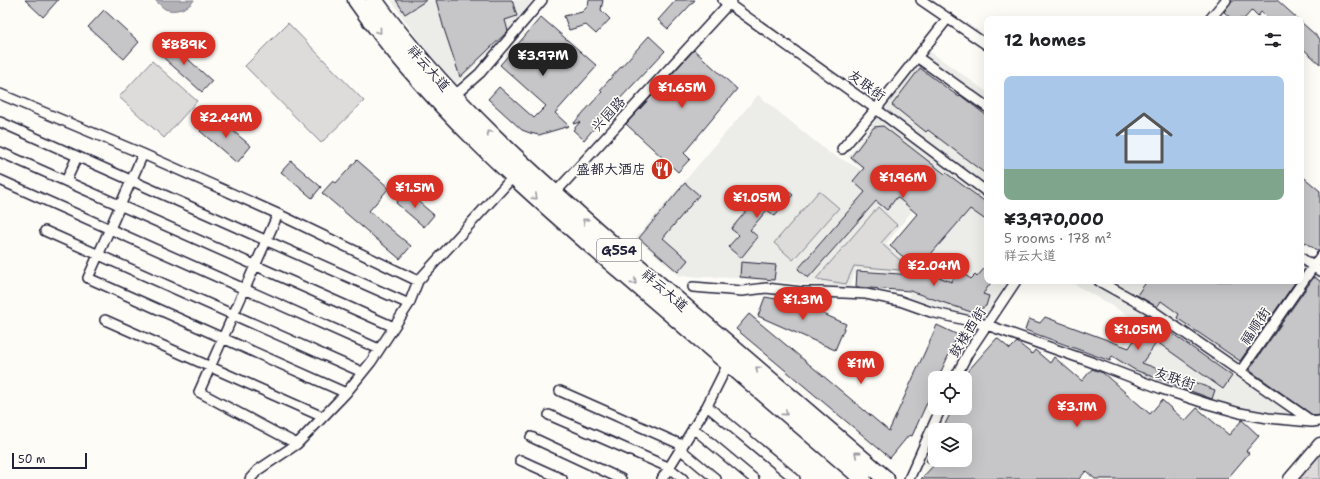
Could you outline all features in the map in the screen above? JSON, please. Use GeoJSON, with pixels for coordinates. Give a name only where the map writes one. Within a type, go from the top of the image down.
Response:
{"type":"FeatureCollection","features":[{"type":"Feature","properties":{"kind":"highway","name":"祥云大道"},"geometry":{"type":"LineString","coordinates":[[356,0],[385,38],[433,95],[461,126],[513,177],[562,221],[863,479]]}},
{"type":"Feature","properties":{"kind":"highway","name":"祥云大道"},"geometry":{"type":"LineString","coordinates":[[374,0],[409,45],[454,96],[500,144],[554,194],[886,479]]}},
{"type":"Feature","properties":{"kind":"street"},"geometry":{"type":"LineString","coordinates":[[454,96],[480,73],[542,0]]}},
{"type":"Feature","properties":{"kind":"street"},"geometry":{"type":"LineString","coordinates":[[922,0],[984,42]]}},
{"type":"Feature","properties":{"kind":"street"},"geometry":{"type":"LineString","coordinates":[[1213,16],[1226,0]]}},
{"type":"Feature","properties":{"kind":"street","name":"友联街"},"geometry":{"type":"LineString","coordinates":[[728,1],[984,190]]}},
{"type":"Feature","properties":{"kind":"street","name":"兴园路"},"geometry":{"type":"LineString","coordinates":[[554,194],[728,1]]}},
{"type":"Feature","properties":{"kind":"street"},"geometry":{"type":"LineString","coordinates":[[842,149],[876,109],[948,18]]}},
{"type":"Feature","properties":{"kind":"street"},"geometry":{"type":"LineString","coordinates":[[917,57],[984,106]]}},
{"type":"Feature","properties":{"kind":"street"},"geometry":{"type":"LineString","coordinates":[[0,94],[143,154],[278,214],[418,281]]}},
{"type":"Feature","properties":{"kind":"street"},"geometry":{"type":"LineString","coordinates":[[0,122],[409,304]]}},
{"type":"Feature","properties":{"kind":"street"},"geometry":{"type":"LineString","coordinates":[[0,152],[394,327]]}},
{"type":"Feature","properties":{"kind":"street"},"geometry":{"type":"LineString","coordinates":[[143,154],[88,278],[346,393]]}},
{"type":"Feature","properties":{"kind":"street"},"geometry":{"type":"LineString","coordinates":[[66,181],[77,157]]}},
{"type":"Feature","properties":{"kind":"street"},"geometry":{"type":"LineString","coordinates":[[250,479],[258,470],[297,444],[346,393],[371,362],[409,304],[418,281],[513,177]]}},
{"type":"Feature","properties":{"kind":"street"},"geometry":{"type":"LineString","coordinates":[[0,180],[379,349]]}},
{"type":"Feature","properties":{"kind":"street"},"geometry":{"type":"LineString","coordinates":[[278,214],[199,392],[297,444]]}},
{"type":"Feature","properties":{"kind":"street"},"geometry":{"type":"LineString","coordinates":[[45,231],[362,372]]}},
{"type":"Feature","properties":{"kind":"street","name":"福顺街"},"geometry":{"type":"LineString","coordinates":[[1240,372],[1316,269],[1320,256]]}},
{"type":"Feature","properties":{"kind":"street"},"geometry":{"type":"LineString","coordinates":[[1304,260],[1316,269]]}},
{"type":"Feature","properties":{"kind":"street","name":"鼓楼西街"},"geometry":{"type":"LineString","coordinates":[[958,371],[968,352],[1014,284]]}},
{"type":"Feature","properties":{"kind":"street","name":"友联街"},"geometry":{"type":"LineString","coordinates":[[1104,284],[1153,311],[1240,372],[1317,422]]}},
{"type":"Feature","properties":{"kind":"street","name":"友联街"},"geometry":{"type":"LineString","coordinates":[[692,288],[742,291],[766,288],[801,292],[866,294],[900,300],[930,312],[987,325],[1162,389],[1208,404],[1240,413],[1284,421],[1317,422]]}},
{"type":"Feature","properties":{"kind":"street"},"geometry":{"type":"LineString","coordinates":[[105,320],[323,417]]}},
{"type":"Feature","properties":{"kind":"street"},"geometry":{"type":"LineString","coordinates":[[662,479],[707,406],[728,364]]}},
{"type":"Feature","properties":{"kind":"street"},"geometry":{"type":"LineString","coordinates":[[560,391],[681,447],[716,479]]}},
{"type":"Feature","properties":{"kind":"street"},"geometry":{"type":"LineString","coordinates":[[707,406],[795,479]]}},
{"type":"Feature","properties":{"kind":"street"},"geometry":{"type":"LineString","coordinates":[[909,479],[938,415]]}},
{"type":"Feature","properties":{"kind":"street"},"geometry":{"type":"LineString","coordinates":[[549,416],[668,467],[683,479]]}},
{"type":"Feature","properties":{"kind":"street"},"geometry":{"type":"LineString","coordinates":[[693,428],[754,479]]}},
{"type":"Feature","properties":{"kind":"street"},"geometry":{"type":"LineString","coordinates":[[531,437],[621,479]]}},
{"type":"Feature","properties":{"kind":"street"},"geometry":{"type":"LineString","coordinates":[[1290,479],[1320,444]]}},
{"type":"Feature","properties":{"kind":"street"},"geometry":{"type":"LineString","coordinates":[[520,460],[562,479]]}},
{"type":"Feature","properties":{"kind":"shaded area"},"geometry":{"type":"Polygon","coordinates":[[[155,0],[194,0],[192,3],[181,9],[169,10],[165,9],[155,0]]]}},
{"type":"Feature","properties":{"kind":"shaded area"},"geometry":{"type":"Polygon","coordinates":[[[391,0],[532,0],[517,24],[454,86],[420,43],[391,0]]]}},
{"type":"Feature","properties":{"kind":"shaded area"},"geometry":{"type":"Polygon","coordinates":[[[288,23],[364,101],[321,143],[245,66],[288,23]]]}},
{"type":"Feature","properties":{"kind":"shaded area"},"geometry":{"type":"Polygon","coordinates":[[[928,50],[984,90],[984,284],[1006,284],[981,321],[908,297],[918,269],[890,246],[916,214],[848,157],[928,50]]]}},
{"type":"Feature","properties":{"kind":"shaded area"},"geometry":{"type":"Polygon","coordinates":[[[152,61],[197,101],[164,138],[119,97],[152,61]]]}},
{"type":"Feature","properties":{"kind":"shaded area"},"geometry":{"type":"Polygon","coordinates":[[[758,95],[828,152],[862,170],[912,211],[886,244],[915,268],[911,274],[856,269],[850,288],[736,278],[680,276],[636,238],[758,95]]]}},
{"type":"Feature","properties":{"kind":"shaded area"},"geometry":{"type":"Polygon","coordinates":[[[819,191],[839,208],[793,260],[774,243],[819,191]]]}},
{"type":"Feature","properties":{"kind":"shaded area"},"geometry":{"type":"Polygon","coordinates":[[[878,207],[897,225],[881,243],[903,263],[899,270],[854,266],[846,284],[816,279],[878,207]]]}},
{"type":"Feature","properties":{"kind":"shaded area"},"geometry":{"type":"Polygon","coordinates":[[[1304,267],[1320,278],[1320,418],[1301,420],[1216,405],[1118,369],[1116,355],[1136,320],[1074,284],[1304,284],[1304,267]]]}},
{"type":"Feature","properties":{"kind":"shaded area"},"geometry":{"type":"Polygon","coordinates":[[[1320,449],[1320,479],[1292,479],[1320,449]]]}},
{"type":"Feature","properties":{"kind":"building"},"geometry":{"type":"Polygon","coordinates":[[[25,0],[58,0],[43,17],[25,0]]]}},
{"type":"Feature","properties":{"kind":"building"},"geometry":{"type":"Polygon","coordinates":[[[396,0],[427,0],[405,14],[396,0]]]}},
{"type":"Feature","properties":{"kind":"building"},"geometry":{"type":"Polygon","coordinates":[[[436,0],[512,0],[517,16],[505,20],[508,31],[460,77],[436,0]]]}},
{"type":"Feature","properties":{"kind":"building"},"geometry":{"type":"Polygon","coordinates":[[[589,0],[603,0],[601,10],[610,19],[596,34],[586,25],[569,30],[564,16],[582,12],[588,6],[589,0]]]}},
{"type":"Feature","properties":{"kind":"building"},"geometry":{"type":"Polygon","coordinates":[[[676,0],[695,0],[668,29],[658,20],[676,0]]]}},
{"type":"Feature","properties":{"kind":"building"},"geometry":{"type":"Polygon","coordinates":[[[1232,0],[1277,0],[1295,16],[1266,16],[1261,12],[1258,16],[1252,10],[1247,16],[1229,16],[1224,12],[1232,0]]]}},
{"type":"Feature","properties":{"kind":"building"},"geometry":{"type":"Polygon","coordinates":[[[104,10],[139,42],[124,59],[88,27],[104,10]]]}},
{"type":"Feature","properties":{"kind":"building"},"geometry":{"type":"Polygon","coordinates":[[[541,17],[597,66],[555,113],[569,126],[539,135],[522,130],[488,99],[499,87],[534,118],[546,106],[500,65],[541,17]]]}},
{"type":"Feature","properties":{"kind":"building"},"geometry":{"type":"Polygon","coordinates":[[[1304,25],[1320,39],[1320,64],[1304,50],[1304,25]]]}},
{"type":"Feature","properties":{"kind":"building"},"geometry":{"type":"Polygon","coordinates":[[[649,36],[665,51],[615,104],[584,140],[573,130],[580,122],[573,124],[602,92],[600,90],[649,36]]]}},
{"type":"Feature","properties":{"kind":"building"},"geometry":{"type":"Polygon","coordinates":[[[167,40],[212,81],[202,92],[157,52],[167,40]]]}},
{"type":"Feature","properties":{"kind":"building"},"geometry":{"type":"Polygon","coordinates":[[[694,50],[737,89],[684,153],[690,159],[678,172],[626,124],[694,50]]]}},
{"type":"Feature","properties":{"kind":"building"},"geometry":{"type":"Polygon","coordinates":[[[920,68],[959,97],[960,95],[984,114],[984,173],[928,130],[926,132],[892,105],[920,68]]]}},
{"type":"Feature","properties":{"kind":"building"},"geometry":{"type":"Polygon","coordinates":[[[214,115],[251,146],[237,163],[200,131],[214,115]]]}},
{"type":"Feature","properties":{"kind":"building"},"geometry":{"type":"Polygon","coordinates":[[[883,126],[945,174],[946,173],[984,201],[984,219],[970,209],[918,269],[890,246],[917,214],[897,197],[887,210],[876,201],[808,278],[798,269],[865,192],[853,181],[864,168],[851,157],[874,127],[883,126]]]}},
{"type":"Feature","properties":{"kind":"building"},"geometry":{"type":"Polygon","coordinates":[[[357,160],[389,188],[369,211],[411,246],[400,259],[322,193],[333,181],[336,183],[357,160]]]}},
{"type":"Feature","properties":{"kind":"building"},"geometry":{"type":"Polygon","coordinates":[[[291,161],[321,187],[312,198],[281,172],[291,161]]]}},
{"type":"Feature","properties":{"kind":"building"},"geometry":{"type":"Polygon","coordinates":[[[1304,178],[1320,191],[1320,251],[1304,242],[1304,178]]]}},
{"type":"Feature","properties":{"kind":"building"},"geometry":{"type":"Polygon","coordinates":[[[685,183],[699,195],[663,238],[688,260],[678,272],[639,238],[685,183]]]}},
{"type":"Feature","properties":{"kind":"building"},"geometry":{"type":"Polygon","coordinates":[[[782,186],[793,195],[775,216],[767,210],[750,230],[758,237],[741,258],[728,247],[739,235],[731,229],[764,190],[772,198],[782,186]]]}},
{"type":"Feature","properties":{"kind":"building"},"geometry":{"type":"Polygon","coordinates":[[[406,191],[434,215],[424,227],[396,203],[406,191]]]}},
{"type":"Feature","properties":{"kind":"building"},"geometry":{"type":"Polygon","coordinates":[[[741,262],[776,265],[774,280],[740,277],[741,262]]]}},
{"type":"Feature","properties":{"kind":"building"},"geometry":{"type":"Polygon","coordinates":[[[984,269],[984,284],[990,284],[983,294],[989,296],[986,306],[974,313],[910,291],[856,287],[857,271],[928,276],[922,272],[923,270],[951,282],[959,271],[971,279],[975,275],[977,277],[984,269]]]}},
{"type":"Feature","properties":{"kind":"building"},"geometry":{"type":"Polygon","coordinates":[[[1314,277],[1320,281],[1320,415],[1314,416],[1249,370],[1314,277]]]}},
{"type":"Feature","properties":{"kind":"building"},"geometry":{"type":"Polygon","coordinates":[[[1145,284],[1294,284],[1240,361],[1177,318],[1179,314],[1161,301],[1157,307],[1137,295],[1145,284]]]}},
{"type":"Feature","properties":{"kind":"building"},"geometry":{"type":"Polygon","coordinates":[[[765,297],[799,303],[846,324],[835,350],[758,316],[765,297]]]}},
{"type":"Feature","properties":{"kind":"building"},"geometry":{"type":"Polygon","coordinates":[[[749,314],[889,431],[937,325],[958,335],[941,371],[928,371],[928,401],[912,436],[909,435],[890,458],[736,329],[749,314]]]}},
{"type":"Feature","properties":{"kind":"building"},"geometry":{"type":"Polygon","coordinates":[[[1145,314],[1232,376],[1223,389],[1157,342],[1142,363],[1215,390],[1212,399],[1135,370],[1112,356],[1110,361],[1025,330],[1029,319],[1040,323],[1045,317],[1129,348],[1140,331],[1135,328],[1145,314]]]}},
{"type":"Feature","properties":{"kind":"building"},"geometry":{"type":"Polygon","coordinates":[[[997,338],[1010,349],[1017,342],[1032,354],[1035,350],[1050,363],[1054,357],[1082,381],[1092,369],[1103,373],[1150,414],[1162,400],[1185,421],[1197,408],[1229,435],[1242,420],[1259,436],[1246,451],[1249,453],[1227,479],[1095,479],[1086,471],[1079,479],[921,479],[932,467],[972,467],[972,423],[946,423],[950,415],[972,415],[972,371],[968,371],[997,338]]]}},
{"type":"Feature","properties":{"kind":"place","name":"盛都大酒店"},"geometry":{"type":"Point","coordinates":[662,169]}}]}
